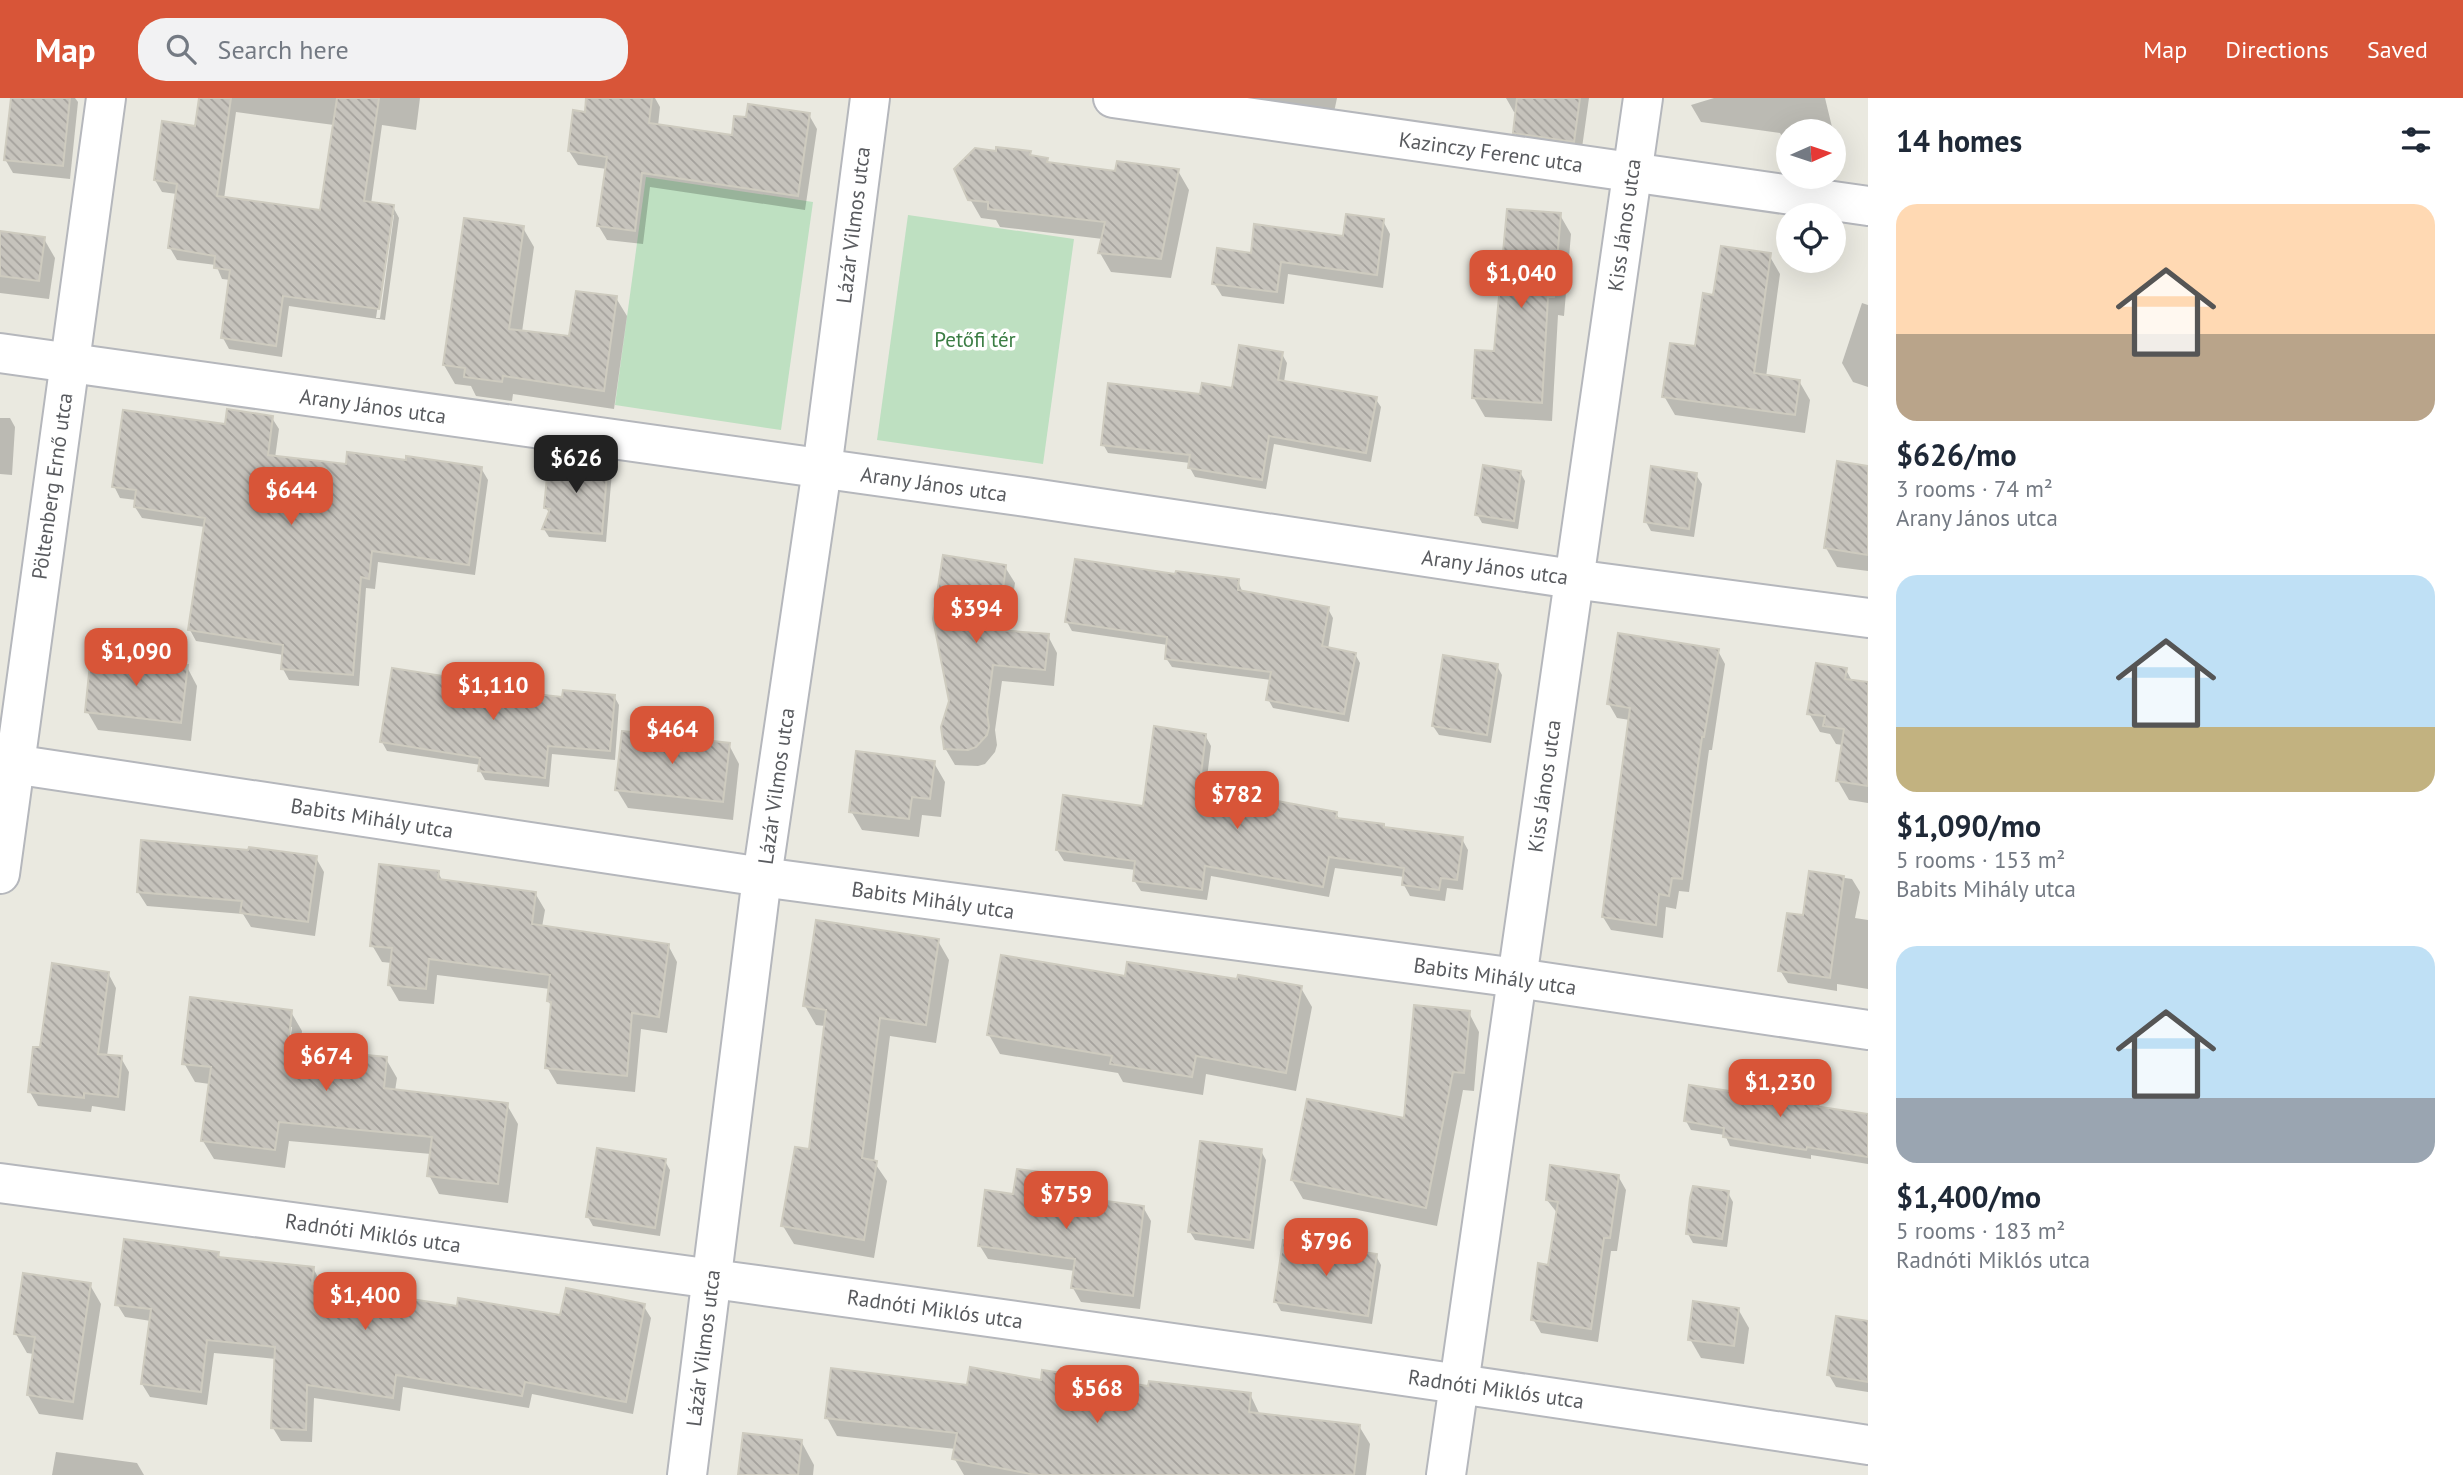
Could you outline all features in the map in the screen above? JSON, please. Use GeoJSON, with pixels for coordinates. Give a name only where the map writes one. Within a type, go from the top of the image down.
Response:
{"type":"FeatureCollection","features":[{"type":"Feature","properties":{"kind":"street","name":"Pöltenberg Ernő utca"},"geometry":{"type":"LineString","coordinates":[[0,874],[7,763],[69,363],[106,98]]}},
{"type":"Feature","properties":{"kind":"street","name":"Lázár Vilmos utca"},"geometry":{"type":"LineString","coordinates":[[687,1475],[762,877],[822,468],[870,98]]}},
{"type":"Feature","properties":{"kind":"street","name":"Kazinczy Ferenc utca"},"geometry":{"type":"LineString","coordinates":[[1113,98],[1868,206]]}},
{"type":"Feature","properties":{"kind":"street","name":"Kiss János utca"},"geometry":{"type":"LineString","coordinates":[[1446,1475],[1643,98]]}},
{"type":"Feature","properties":{"kind":"street","name":"Arany János utca"},"geometry":{"type":"LineString","coordinates":[[0,353],[822,468],[1573,579],[1868,618]]}},
{"type":"Feature","properties":{"kind":"street","name":"Babits Mihály utca"},"geometry":{"type":"LineString","coordinates":[[7,763],[762,877],[1517,978],[1868,1030]]}},
{"type":"Feature","properties":{"kind":"street","name":"Radnóti Miklós utca"},"geometry":{"type":"LineString","coordinates":[[0,1183],[711,1278],[1459,1383],[1868,1445]]}},
{"type":"Feature","properties":{"kind":"green space"},"geometry":{"type":"Polygon","coordinates":[[[646,177],[813,202],[781,430],[615,405],[646,177]]]}},
{"type":"Feature","properties":{"kind":"green space","name":"Petőfi tér"},"geometry":{"type":"Polygon","coordinates":[[[908,215],[1074,239],[1043,464],[877,440],[908,215]]]}},
{"type":"Feature","properties":{"kind":"building"},"geometry":{"type":"Polygon","coordinates":[[[11,98],[70,98],[63,166],[4,160],[11,98]]]}},
{"type":"Feature","properties":{"kind":"building"},"geometry":{"type":"Polygon","coordinates":[[[199,98],[231,98],[217,196],[320,210],[337,98],[379,98],[364,201],[394,205],[379,309],[283,296],[276,346],[221,338],[230,270],[214,268],[215,256],[168,248],[177,184],[154,180],[162,121],[195,126],[199,98]]]}},
{"type":"Feature","properties":{"kind":"building"},"geometry":{"type":"Polygon","coordinates":[[[586,98],[652,98],[649,123],[732,135],[734,116],[746,117],[748,104],[810,113],[798,196],[642,173],[635,231],[597,226],[607,157],[568,151],[573,110],[585,112],[586,98]]]}},
{"type":"Feature","properties":{"kind":"building"},"geometry":{"type":"Polygon","coordinates":[[[1517,98],[1580,98],[1574,142],[1513,133],[1517,98]]]}},
{"type":"Feature","properties":{"kind":"building"},"geometry":{"type":"Polygon","coordinates":[[[996,147],[1031,151],[1030,155],[1048,158],[1047,162],[1115,171],[1117,161],[1179,169],[1161,259],[1098,253],[1105,222],[988,209],[988,202],[968,200],[954,169],[975,148],[996,151],[996,147]]]}},
{"type":"Feature","properties":{"kind":"building"},"geometry":{"type":"Polygon","coordinates":[[[1507,209],[1561,213],[1554,297],[1548,297],[1542,403],[1472,398],[1475,350],[1494,351],[1507,209]]]}},
{"type":"Feature","properties":{"kind":"building"},"geometry":{"type":"Polygon","coordinates":[[[1346,214],[1384,219],[1377,275],[1281,262],[1277,292],[1212,284],[1217,248],[1251,253],[1254,224],[1343,236],[1346,214]]]}},
{"type":"Feature","properties":{"kind":"building"},"geometry":{"type":"Polygon","coordinates":[[[464,218],[524,226],[509,329],[569,336],[576,291],[617,296],[604,391],[503,376],[502,382],[464,377],[465,368],[443,365],[464,218]]]}},
{"type":"Feature","properties":{"kind":"building"},"geometry":{"type":"Polygon","coordinates":[[[0,231],[45,237],[39,281],[0,276],[0,231]]]}},
{"type":"Feature","properties":{"kind":"building"},"geometry":{"type":"Polygon","coordinates":[[[1721,246],[1771,253],[1754,373],[1800,380],[1795,415],[1662,397],[1670,343],[1695,346],[1703,293],[1713,295],[1721,246]]]}},
{"type":"Feature","properties":{"kind":"building"},"geometry":{"type":"Polygon","coordinates":[[[1239,345],[1283,352],[1278,380],[1377,397],[1366,453],[1269,436],[1262,480],[1188,468],[1190,455],[1101,445],[1108,383],[1200,394],[1202,383],[1232,388],[1239,345]]]}},
{"type":"Feature","properties":{"kind":"building"},"geometry":{"type":"Polygon","coordinates":[[[227,409],[273,416],[268,455],[346,464],[347,452],[406,460],[406,456],[482,467],[469,565],[372,551],[369,579],[361,577],[353,675],[281,669],[283,645],[188,630],[205,518],[134,507],[136,490],[112,487],[123,410],[225,424],[227,409]]]}},
{"type":"Feature","properties":{"kind":"building"},"geometry":{"type":"Polygon","coordinates":[[[549,456],[608,461],[602,534],[542,529],[550,509],[544,508],[549,456]]]}},
{"type":"Feature","properties":{"kind":"building"},"geometry":{"type":"Polygon","coordinates":[[[1837,461],[1868,466],[1868,555],[1824,548],[1837,461]]]}},
{"type":"Feature","properties":{"kind":"building"},"geometry":{"type":"Polygon","coordinates":[[[1483,465],[1521,471],[1514,521],[1475,515],[1483,465]]]}},
{"type":"Feature","properties":{"kind":"building"},"geometry":{"type":"Polygon","coordinates":[[[1651,466],[1697,473],[1689,529],[1644,522],[1651,466]]]}},
{"type":"Feature","properties":{"kind":"building"},"geometry":{"type":"Polygon","coordinates":[[[943,555],[1006,565],[998,630],[1049,634],[1045,670],[993,665],[987,735],[976,747],[968,750],[944,749],[941,727],[949,701],[933,619],[943,555]]]}},
{"type":"Feature","properties":{"kind":"building"},"geometry":{"type":"Polygon","coordinates":[[[1075,559],[1175,574],[1176,571],[1239,579],[1238,590],[1329,607],[1322,646],[1356,653],[1344,714],[1266,700],[1271,672],[1165,659],[1167,637],[1065,622],[1075,559]]]}},
{"type":"Feature","properties":{"kind":"building"},"geometry":{"type":"Polygon","coordinates":[[[1618,633],[1719,649],[1702,737],[1682,879],[1672,878],[1669,896],[1659,894],[1656,925],[1602,917],[1630,708],[1607,704],[1618,633]]]}},
{"type":"Feature","properties":{"kind":"building"},"geometry":{"type":"Polygon","coordinates":[[[91,654],[188,665],[181,723],[85,712],[91,654]]]}},
{"type":"Feature","properties":{"kind":"building"},"geometry":{"type":"Polygon","coordinates":[[[1443,655],[1498,664],[1487,735],[1432,726],[1443,655]]]}},
{"type":"Feature","properties":{"kind":"building"},"geometry":{"type":"Polygon","coordinates":[[[1816,663],[1847,668],[1845,679],[1868,682],[1868,786],[1836,781],[1844,729],[1823,726],[1825,716],[1807,714],[1816,663]]]}},
{"type":"Feature","properties":{"kind":"building"},"geometry":{"type":"Polygon","coordinates":[[[392,668],[462,679],[461,686],[562,697],[563,690],[615,695],[610,751],[548,746],[545,778],[478,771],[480,758],[380,742],[392,668]]]}},
{"type":"Feature","properties":{"kind":"building"},"geometry":{"type":"Polygon","coordinates":[[[1154,726],[1206,734],[1198,798],[1276,809],[1277,801],[1337,812],[1336,818],[1463,837],[1457,880],[1441,878],[1439,890],[1402,885],[1404,868],[1329,857],[1323,887],[1205,866],[1202,890],[1133,881],[1135,861],[1056,850],[1063,795],[1143,806],[1154,726]]]}},
{"type":"Feature","properties":{"kind":"building"},"geometry":{"type":"Polygon","coordinates":[[[622,731],[730,743],[723,802],[615,790],[622,731]]]}},
{"type":"Feature","properties":{"kind":"building"},"geometry":{"type":"Polygon","coordinates":[[[856,751],[935,761],[930,799],[912,797],[909,819],[849,812],[856,751]]]}},
{"type":"Feature","properties":{"kind":"building"},"geometry":{"type":"Polygon","coordinates":[[[141,840],[248,850],[249,847],[317,856],[308,922],[240,913],[242,901],[137,892],[141,840]]]}},
{"type":"Feature","properties":{"kind":"building"},"geometry":{"type":"Polygon","coordinates":[[[379,864],[439,871],[438,879],[536,892],[532,924],[669,944],[659,1017],[632,1013],[627,1076],[545,1068],[551,1002],[547,1001],[550,975],[429,959],[426,989],[388,985],[392,948],[370,946],[379,864]]]}},
{"type":"Feature","properties":{"kind":"building"},"geometry":{"type":"Polygon","coordinates":[[[1809,871],[1844,876],[1830,978],[1778,971],[1787,913],[1803,915],[1809,871]]]}},
{"type":"Feature","properties":{"kind":"building"},"geometry":{"type":"Polygon","coordinates":[[[816,920],[939,939],[926,1025],[880,1018],[862,1158],[877,1161],[864,1240],[781,1226],[795,1147],[809,1149],[826,1010],[803,1006],[816,920]]]}},
{"type":"Feature","properties":{"kind":"building"},"geometry":{"type":"Polygon","coordinates":[[[1001,955],[1125,976],[1127,962],[1237,979],[1238,975],[1302,986],[1286,1073],[1196,1056],[1192,1077],[1110,1064],[1112,1056],[987,1035],[1001,955]]]}},
{"type":"Feature","properties":{"kind":"building"},"geometry":{"type":"Polygon","coordinates":[[[52,963],[109,972],[98,1054],[122,1056],[118,1097],[84,1093],[84,1098],[28,1092],[33,1047],[40,1047],[52,963]]]}},
{"type":"Feature","properties":{"kind":"building"},"geometry":{"type":"Polygon","coordinates":[[[190,997],[292,1010],[288,1048],[387,1057],[384,1088],[508,1103],[498,1184],[427,1176],[432,1137],[279,1122],[275,1150],[201,1141],[211,1067],[182,1064],[190,997]]]}},
{"type":"Feature","properties":{"kind":"building"},"geometry":{"type":"Polygon","coordinates":[[[1414,1005],[1470,1011],[1464,1073],[1453,1072],[1426,1208],[1291,1180],[1307,1099],[1404,1118],[1414,1005]]]}},
{"type":"Feature","properties":{"kind":"building"},"geometry":{"type":"Polygon","coordinates":[[[1776,1082],[1816,1088],[1814,1106],[1868,1114],[1868,1157],[1723,1137],[1724,1128],[1684,1121],[1689,1085],[1756,1095],[1756,1091],[1774,1094],[1776,1082]]]}},
{"type":"Feature","properties":{"kind":"building"},"geometry":{"type":"Polygon","coordinates":[[[1200,1141],[1262,1149],[1250,1240],[1188,1232],[1200,1141]]]}},
{"type":"Feature","properties":{"kind":"building"},"geometry":{"type":"Polygon","coordinates":[[[597,1148],[666,1159],[655,1228],[586,1217],[597,1148]]]}},
{"type":"Feature","properties":{"kind":"building"},"geometry":{"type":"Polygon","coordinates":[[[1550,1165],[1619,1175],[1610,1238],[1604,1238],[1591,1329],[1531,1320],[1538,1263],[1548,1265],[1558,1202],[1546,1200],[1550,1165]]]}},
{"type":"Feature","properties":{"kind":"building"},"geometry":{"type":"Polygon","coordinates":[[[1017,1169],[1065,1175],[1062,1195],[1144,1206],[1133,1296],[1071,1288],[1075,1259],[978,1246],[985,1190],[1013,1194],[1017,1169]]]}},
{"type":"Feature","properties":{"kind":"building"},"geometry":{"type":"Polygon","coordinates":[[[1693,1186],[1729,1191],[1722,1239],[1686,1234],[1693,1186]]]}},
{"type":"Feature","properties":{"kind":"building"},"geometry":{"type":"Polygon","coordinates":[[[124,1239],[219,1252],[218,1257],[314,1267],[312,1284],[457,1306],[458,1298],[560,1315],[566,1288],[645,1304],[626,1402],[525,1382],[522,1396],[396,1375],[393,1398],[307,1385],[306,1430],[271,1428],[275,1347],[207,1340],[201,1392],[141,1384],[151,1309],[115,1305],[124,1239]]]}},
{"type":"Feature","properties":{"kind":"building"},"geometry":{"type":"Polygon","coordinates":[[[1283,1240],[1377,1254],[1368,1316],[1274,1302],[1283,1240]]]}},
{"type":"Feature","properties":{"kind":"building"},"geometry":{"type":"Polygon","coordinates":[[[23,1273],[91,1283],[73,1402],[27,1395],[35,1337],[14,1334],[23,1273]]]}},
{"type":"Feature","properties":{"kind":"building"},"geometry":{"type":"Polygon","coordinates":[[[1693,1301],[1739,1308],[1734,1346],[1688,1340],[1693,1301]]]}},
{"type":"Feature","properties":{"kind":"building"},"geometry":{"type":"Polygon","coordinates":[[[1836,1316],[1868,1321],[1868,1382],[1827,1375],[1836,1316]]]}},
{"type":"Feature","properties":{"kind":"building"},"geometry":{"type":"Polygon","coordinates":[[[970,1367],[1041,1380],[1042,1370],[1148,1386],[1149,1381],[1251,1393],[1249,1412],[1360,1425],[1354,1475],[1036,1475],[952,1459],[957,1433],[825,1418],[831,1368],[967,1385],[970,1367]]]}},
{"type":"Feature","properties":{"kind":"building"},"geometry":{"type":"Polygon","coordinates":[[[743,1433],[802,1440],[798,1475],[738,1475],[743,1433]]]}}]}
